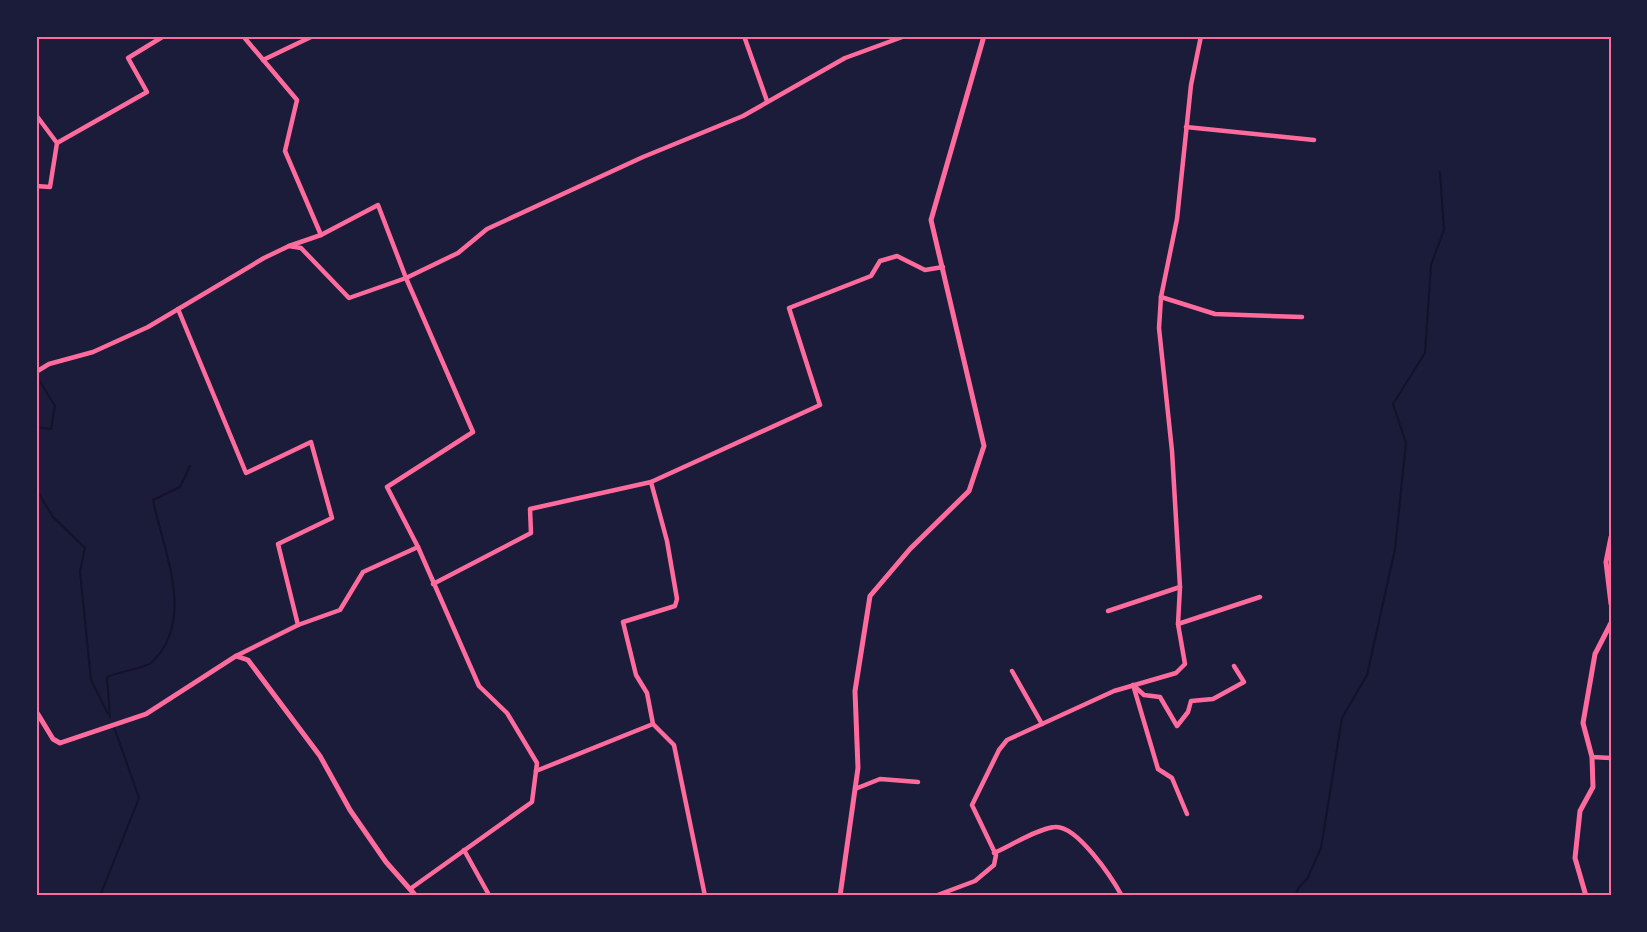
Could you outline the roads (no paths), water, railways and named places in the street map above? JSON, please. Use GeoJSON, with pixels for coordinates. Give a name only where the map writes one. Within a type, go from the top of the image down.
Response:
{"type":"FeatureCollection","features":[{"type":"Feature","properties":{"kind":"street"},"geometry":{"type":"LineString","coordinates":[[57,143],[147,92],[128,58],[164,36]]}},
{"type":"Feature","properties":{"kind":"street"},"geometry":{"type":"LineString","coordinates":[[243,36],[297,100],[285,151],[321,235]]}},
{"type":"Feature","properties":{"kind":"street"},"geometry":{"type":"LineString","coordinates":[[263,60],[313,36]]}},
{"type":"Feature","properties":{"kind":"street"},"geometry":{"type":"LineString","coordinates":[[744,36],[767,101]]}},
{"type":"Feature","properties":{"kind":"street"},"geometry":{"type":"LineString","coordinates":[[289,246],[302,248],[349,298],[406,278],[458,253],[487,229],[643,157],[743,116],[845,58],[905,36]]}},
{"type":"Feature","properties":{"kind":"street"},"geometry":{"type":"LineString","coordinates":[[840,896],[858,768],[855,691],[870,596],[910,549],[969,491],[984,446],[931,220],[984,36]]}},
{"type":"Feature","properties":{"kind":"street"},"geometry":{"type":"LineString","coordinates":[[935,896],[984,875],[994,865],[994,853],[972,810],[973,803],[1004,743],[1133,685],[1182,669],[1185,664],[1178,624],[1180,587],[1172,451],[1160,328],[1161,297],[1171,255],[1191,85],[1201,36]]}},
{"type":"Feature","properties":{"kind":"street"},"geometry":{"type":"LineString","coordinates":[[36,115],[57,143],[50,187],[36,186]]}},
{"type":"Feature","properties":{"kind":"street"},"geometry":{"type":"LineString","coordinates":[[1186,127],[1314,140]]}},
{"type":"Feature","properties":{"kind":"street"},"geometry":{"type":"LineString","coordinates":[[36,372],[49,364],[93,352],[178,309],[264,258],[321,235],[378,205],[406,278],[473,432],[387,487],[418,547],[479,686],[507,713],[537,763],[532,802],[410,889]]}},
{"type":"Feature","properties":{"kind":"street"},"geometry":{"type":"LineString","coordinates":[[433,584],[531,533],[531,509],[651,482],[820,405],[789,308],[871,276],[880,261],[897,256],[925,270],[943,267]]}},
{"type":"Feature","properties":{"kind":"street"},"geometry":{"type":"LineString","coordinates":[[1161,297],[1215,314],[1302,317]]}},
{"type":"Feature","properties":{"kind":"street"},"geometry":{"type":"LineString","coordinates":[[178,309],[246,473],[311,442],[332,518],[278,544],[298,625]]}},
{"type":"Feature","properties":{"kind":"street"},"geometry":{"type":"LineString","coordinates":[[651,482],[668,541],[677,599],[675,606],[623,622],[636,675],[647,693],[653,724],[674,744],[705,896]]}},
{"type":"Feature","properties":{"kind":"street"},"geometry":{"type":"LineString","coordinates":[[1611,537],[1606,562],[1611,604]]}},
{"type":"Feature","properties":{"kind":"street"},"geometry":{"type":"LineString","coordinates":[[36,711],[53,739],[60,743],[146,714],[236,656],[298,625],[340,610],[363,572],[418,547]]}},
{"type":"Feature","properties":{"kind":"street"},"geometry":{"type":"LineString","coordinates":[[1108,611],[1180,587]]}},
{"type":"Feature","properties":{"kind":"street"},"geometry":{"type":"LineString","coordinates":[[1178,624],[1260,597]]}},
{"type":"Feature","properties":{"kind":"street"},"geometry":{"type":"LineString","coordinates":[[1586,896],[1575,858],[1580,811],[1593,787],[1592,757],[1583,723],[1595,654],[1611,623]]}},
{"type":"Feature","properties":{"kind":"street"},"geometry":{"type":"LineString","coordinates":[[236,656],[248,660],[320,756],[350,810],[386,862],[416,896]]}},
{"type":"Feature","properties":{"kind":"street"},"geometry":{"type":"LineString","coordinates":[[1133,685],[1144,695],[1160,697],[1177,726],[1188,712],[1191,701],[1213,699],[1244,682],[1233,666]]}},
{"type":"Feature","properties":{"kind":"street"},"geometry":{"type":"LineString","coordinates":[[1012,671],[1042,724]]}},
{"type":"Feature","properties":{"kind":"street"},"geometry":{"type":"LineString","coordinates":[[1133,685],[1158,769],[1172,778],[1187,814]]}},
{"type":"Feature","properties":{"kind":"street"},"geometry":{"type":"LineString","coordinates":[[536,771],[653,724]]}},
{"type":"Feature","properties":{"kind":"street"},"geometry":{"type":"LineString","coordinates":[[1592,757],[1611,758]]}},
{"type":"Feature","properties":{"kind":"street"},"geometry":{"type":"LineString","coordinates":[[855,789],[880,779],[918,782]]}},
{"type":"Feature","properties":{"kind":"street"},"geometry":{"type":"LineString","coordinates":[[994,853],[1053,827],[1065,827],[1109,873],[1122,896]]}},
{"type":"Feature","properties":{"kind":"street"},"geometry":{"type":"LineString","coordinates":[[464,850],[489,895],[498,896]]}},
{"type":"Feature","properties":{"kind":"waterway"},"geometry":{"type":"LineString","coordinates":[[1295,896],[1299,887],[1307,879],[1321,848],[1342,718],[1367,675],[1395,549],[1406,443],[1393,404],[1425,353],[1431,265],[1444,230],[1440,172]]}},
{"type":"Feature","properties":{"kind":"waterway"},"geometry":{"type":"LineString","coordinates":[[36,375],[55,406],[51,429],[36,427]]}},
{"type":"Feature","properties":{"kind":"waterway"},"geometry":{"type":"LineString","coordinates":[[110,717],[107,677],[151,663],[165,646],[172,627],[173,584],[153,500],[180,487],[190,466]]}},
{"type":"Feature","properties":{"kind":"waterway"},"geometry":{"type":"LineString","coordinates":[[36,489],[53,517],[85,548],[80,571],[91,680],[108,714]]}},
{"type":"Feature","properties":{"kind":"waterway"},"geometry":{"type":"LineString","coordinates":[[100,896],[139,798],[114,727]]}}]}
